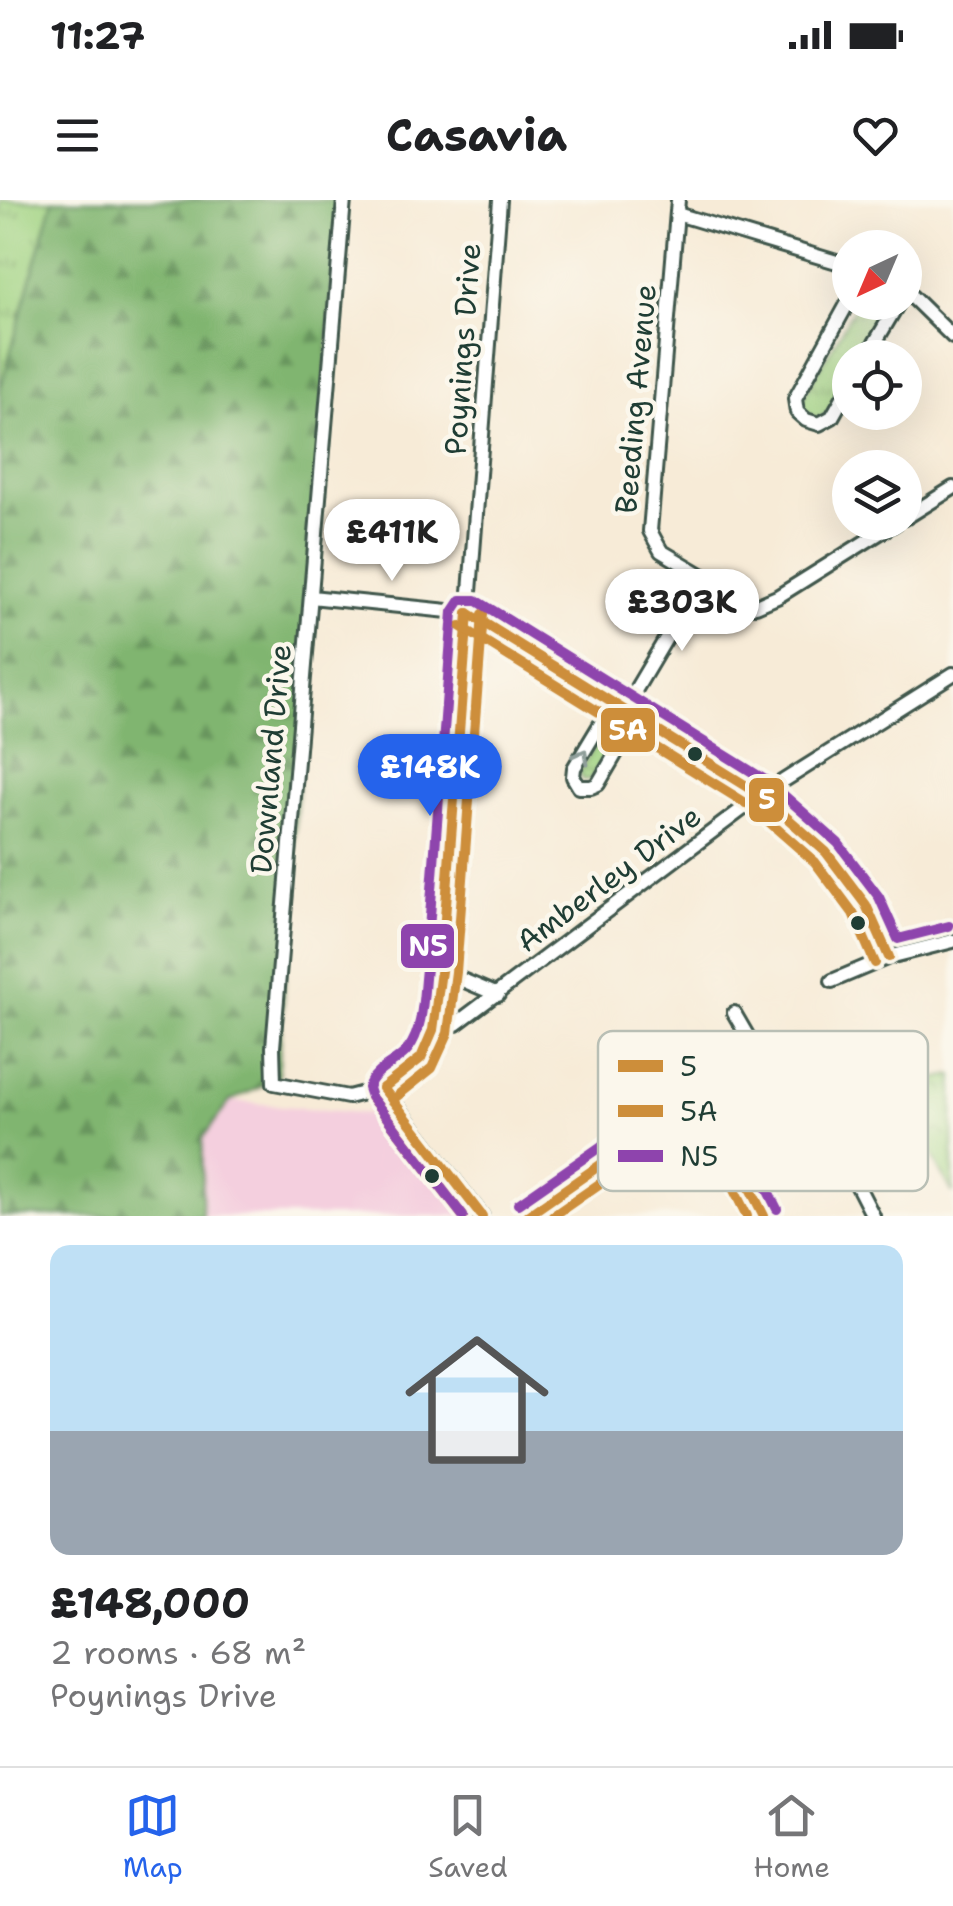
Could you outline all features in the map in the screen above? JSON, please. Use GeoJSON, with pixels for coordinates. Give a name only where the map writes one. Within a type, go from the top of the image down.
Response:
{"type":"FeatureCollection","features":[{"type":"Feature","properties":{"kind":"street","name":"Downland Drive"},"geometry":{"type":"LineString","coordinates":[[344,200],[273,1047],[274,1083],[348,1097],[383,1088]]}},
{"type":"Feature","properties":{"kind":"street","name":"Poynings Drive"},"geometry":{"type":"LineString","coordinates":[[383,1088],[421,1058],[433,1030],[441,971],[500,200]]}},
{"type":"Feature","properties":{"kind":"street"},"geometry":{"type":"LineString","coordinates":[[677,207],[832,260]]}},
{"type":"Feature","properties":{"kind":"street","name":"Beeding Avenue"},"geometry":{"type":"LineString","coordinates":[[677,207],[650,531],[660,551],[703,576],[740,605],[756,606],[776,598],[869,540]]}},
{"type":"Feature","properties":{"kind":"street"},"geometry":{"type":"LineString","coordinates":[[922,307],[953,337]]}},
{"type":"Feature","properties":{"kind":"street"},"geometry":{"type":"LineString","coordinates":[[832,417],[819,424],[806,420],[796,412],[795,399],[838,320]]}},
{"type":"Feature","properties":{"kind":"street"},"geometry":{"type":"LineString","coordinates":[[922,507],[953,488]]}},
{"type":"Feature","properties":{"kind":"street"},"geometry":{"type":"LineString","coordinates":[[624,712],[574,768],[579,786],[591,788],[598,784],[624,712],[703,576]]}},
{"type":"Feature","properties":{"kind":"street"},"geometry":{"type":"LineString","coordinates":[[310,597],[468,613],[761,795],[826,852],[866,905],[890,958]]}},
{"type":"Feature","properties":{"kind":"street","name":"Amberley Drive"},"geometry":{"type":"LineString","coordinates":[[433,1030],[456,1024],[498,996],[761,795],[953,674]]}},
{"type":"Feature","properties":{"kind":"street"},"geometry":{"type":"LineString","coordinates":[[832,981],[890,958],[953,941]]}},
{"type":"Feature","properties":{"kind":"street"},"geometry":{"type":"LineString","coordinates":[[441,971],[498,996]]}},
{"type":"Feature","properties":{"kind":"street"},"geometry":{"type":"LineString","coordinates":[[734,1013],[744,1031]]}},
{"type":"Feature","properties":{"kind":"street"},"geometry":{"type":"LineString","coordinates":[[383,1088],[482,1216]]}},
{"type":"Feature","properties":{"kind":"street"},"geometry":{"type":"LineString","coordinates":[[527,1216],[598,1166]]}},
{"type":"Feature","properties":{"kind":"street"},"geometry":{"type":"LineString","coordinates":[[751,1191],[764,1216]]}},
{"type":"Feature","properties":{"kind":"street"},"geometry":{"type":"LineString","coordinates":[[860,1191],[873,1216]]}},
{"type":"Feature","properties":{"kind":"shaded area"},"geometry":{"type":"Polygon","coordinates":[[[230,1101],[380,1115],[466,1216],[202,1216],[203,1138],[230,1101]]]}},
{"type":"Feature","properties":{"kind":"green space"},"geometry":{"type":"Polygon","coordinates":[[[0,200],[53,200],[0,390],[0,200]]]}},
{"type":"Feature","properties":{"kind":"green space"},"geometry":{"type":"Polygon","coordinates":[[[53,200],[338,200],[278,1079],[230,1101],[203,1138],[202,1216],[0,1216],[0,390],[53,200]]]}},
{"type":"Feature","properties":{"kind":"green space"},"geometry":{"type":"Polygon","coordinates":[[[847,320],[879,320],[867,340],[836,340],[847,320]]]}},
{"type":"Feature","properties":{"kind":"green space"},"geometry":{"type":"Polygon","coordinates":[[[832,347],[832,406],[818,419],[802,410],[804,397],[832,347]]]}},
{"type":"Feature","properties":{"kind":"green space"},"geometry":{"type":"Polygon","coordinates":[[[608,725],[620,731],[591,779],[583,780],[579,772],[608,725]]]}},
{"type":"Feature","properties":{"kind":"green space"},"geometry":{"type":"Polygon","coordinates":[[[953,1075],[953,1194],[928,1147],[928,1084],[953,1075]]]}},
{"type":"Feature","properties":{"kind":"transit line","name":"N5"},"geometry":{"type":"LineString","coordinates":[[463,1216],[368,1088],[375,1076],[408,1049],[420,1021],[453,612],[461,600],[476,600],[770,783],[838,843],[879,897],[898,939],[949,926]]}},
{"type":"Feature","properties":{"kind":"transit line","name":"5"},"geometry":{"type":"LineString","coordinates":[[468,613],[761,795],[826,852],[866,905],[889,957]]}},
{"type":"Feature","properties":{"kind":"transit line","name":"5"},"geometry":{"type":"LineString","coordinates":[[383,1088],[421,1058],[433,1030],[441,971],[468,613]]}},
{"type":"Feature","properties":{"kind":"transit line","name":"5A"},"geometry":{"type":"LineString","coordinates":[[392,1100],[432,1068],[448,1033],[483,614]]}},
{"type":"Feature","properties":{"kind":"transit line","name":"5A"},"geometry":{"type":"LineString","coordinates":[[460,626],[752,807],[815,862],[853,913],[875,963]]}},
{"type":"Feature","properties":{"kind":"transit line","name":"5"},"geometry":{"type":"LineString","coordinates":[[383,1088],[482,1216]]}},
{"type":"Feature","properties":{"kind":"transit line","name":"5A"},"geometry":{"type":"LineString","coordinates":[[371,1097],[463,1216]]}},
{"type":"Feature","properties":{"kind":"transit line","name":"N5"},"geometry":{"type":"LineString","coordinates":[[518,1204],[598,1148]]}},
{"type":"Feature","properties":{"kind":"transit line","name":"5"},"geometry":{"type":"LineString","coordinates":[[527,1216],[598,1166]]}},
{"type":"Feature","properties":{"kind":"transit line","name":"5A"},"geometry":{"type":"LineString","coordinates":[[553,1216],[598,1185]]}},
{"type":"Feature","properties":{"kind":"transit line","name":"5A"},"geometry":{"type":"LineString","coordinates":[[734,1191],[747,1216]]}},
{"type":"Feature","properties":{"kind":"transit line","name":"5"},"geometry":{"type":"LineString","coordinates":[[751,1191],[764,1216]]}},
{"type":"Feature","properties":{"kind":"transit line","name":"N5"},"geometry":{"type":"LineString","coordinates":[[768,1191],[777,1209]]}}]}
